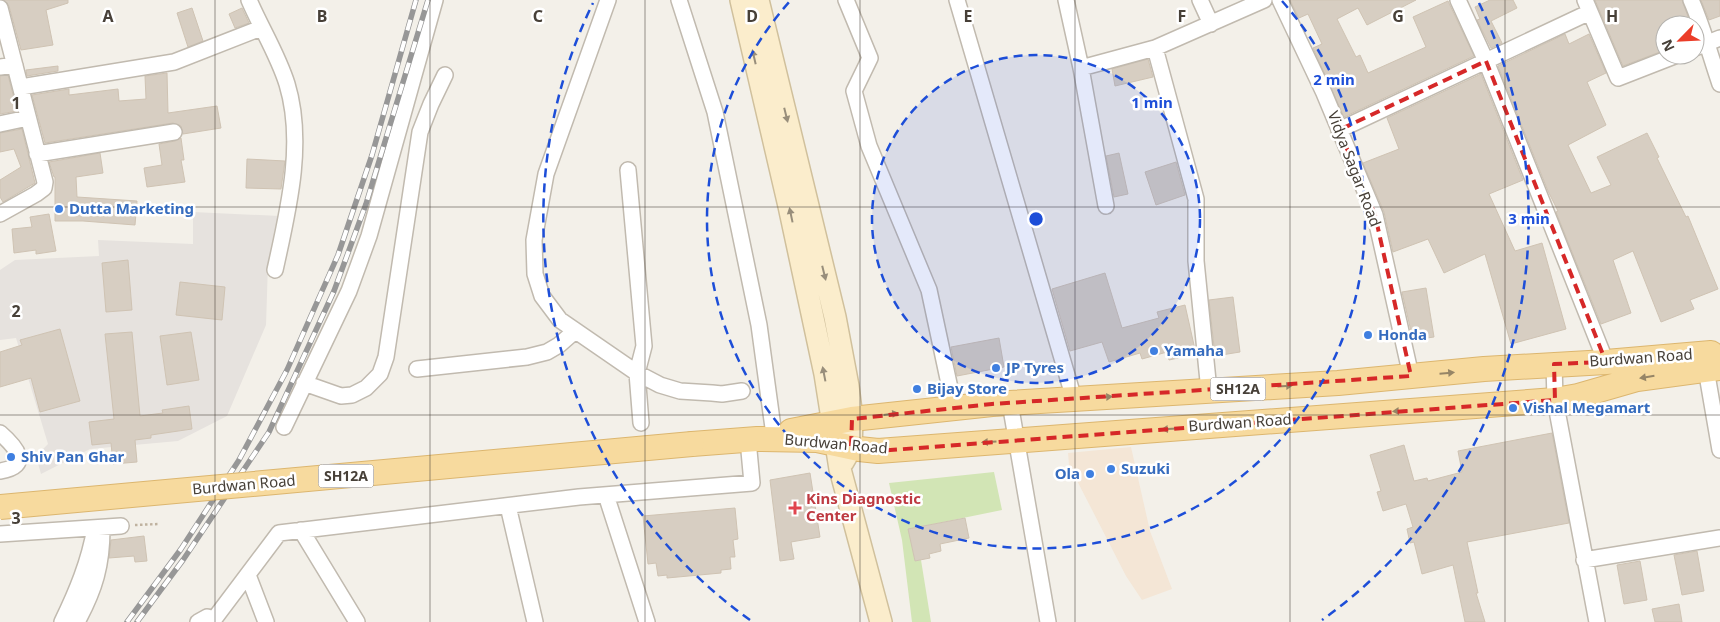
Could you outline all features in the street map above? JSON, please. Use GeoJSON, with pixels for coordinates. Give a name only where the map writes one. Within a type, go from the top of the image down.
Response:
{"type":"FeatureCollection","features":[{"type":"Feature","properties":{"kind":"main road","name":"Burdwan Road"},"geometry":{"type":"LineString","coordinates":[[760,438],[842,420],[954,407],[1338,383],[1554,364],[1606,362],[1715,363]]}},
{"type":"Feature","properties":{"kind":"main road","name":"Burdwan Road"},"geometry":{"type":"LineString","coordinates":[[0,507],[760,438],[817,440],[878,451],[1555,400],[1578,396],[1637,379],[1715,363]]}},
{"type":"Feature","properties":{"kind":"street"},"geometry":{"type":"LineString","coordinates":[[249,0],[287,84],[294,121],[294,163],[287,215],[275,270]]}},
{"type":"Feature","properties":{"kind":"street"},"geometry":{"type":"LineString","coordinates":[[284,426],[349,291],[369,236],[435,0]]}},
{"type":"Feature","properties":{"kind":"street"},"geometry":{"type":"LineString","coordinates":[[608,0],[546,174],[534,240],[535,274],[542,296],[560,320],[637,373],[660,385],[680,390],[722,394],[742,391]]}},
{"type":"Feature","properties":{"kind":"street"},"geometry":{"type":"LineString","coordinates":[[198,622],[207,617],[213,621],[279,533],[606,494],[752,483],[760,438],[759,324],[715,112],[678,0]]}},
{"type":"Feature","properties":{"kind":"street"},"geometry":{"type":"LineString","coordinates":[[741,0],[789,206],[824,374],[842,420]]}},
{"type":"Feature","properties":{"kind":"street"},"geometry":{"type":"LineString","coordinates":[[758,0],[835,317],[848,386],[842,420],[844,446],[840,469],[881,622]]}},
{"type":"Feature","properties":{"kind":"street"},"geometry":{"type":"LineString","coordinates":[[846,0],[870,58],[854,92],[856,100],[869,146],[929,290],[954,407]]}},
{"type":"Feature","properties":{"kind":"street"},"geometry":{"type":"LineString","coordinates":[[957,0],[1074,399]]}},
{"type":"Feature","properties":{"kind":"street"},"geometry":{"type":"LineString","coordinates":[[1066,0],[1081,68],[1106,206]]}},
{"type":"Feature","properties":{"kind":"street"},"geometry":{"type":"LineString","coordinates":[[1200,0],[1211,24]]}},
{"type":"Feature","properties":{"kind":"street"},"geometry":{"type":"LineString","coordinates":[[1081,68],[1156,48],[1264,0]]}},
{"type":"Feature","properties":{"kind":"street","name":"Vidya Sagar Road"},"geometry":{"type":"LineString","coordinates":[[1280,0],[1324,93],[1375,216],[1411,376]]}},
{"type":"Feature","properties":{"kind":"street"},"geometry":{"type":"LineString","coordinates":[[1458,0],[1486,61],[1606,362]]}},
{"type":"Feature","properties":{"kind":"street"},"geometry":{"type":"LineString","coordinates":[[1691,0],[1704,31],[1720,84]]}},
{"type":"Feature","properties":{"kind":"street"},"geometry":{"type":"LineString","coordinates":[[1340,130],[1486,61],[1587,6],[1618,78],[1655,64]]}},
{"type":"Feature","properties":{"kind":"street"},"geometry":{"type":"LineString","coordinates":[[0,8],[7,66],[20,87],[45,182],[44,188],[36,194],[0,214]]}},
{"type":"Feature","properties":{"kind":"street"},"geometry":{"type":"LineString","coordinates":[[20,87],[174,62],[261,28]]}},
{"type":"Feature","properties":{"kind":"street"},"geometry":{"type":"LineString","coordinates":[[1156,48],[1196,199],[1196,261],[1209,391]]}},
{"type":"Feature","properties":{"kind":"street"},"geometry":{"type":"LineString","coordinates":[[304,383],[341,396],[352,395],[366,388],[380,374],[386,356],[420,132],[445,75]]}},
{"type":"Feature","properties":{"kind":"street"},"geometry":{"type":"LineString","coordinates":[[0,124],[28,118]]}},
{"type":"Feature","properties":{"kind":"street"},"geometry":{"type":"LineString","coordinates":[[37,154],[174,132]]}},
{"type":"Feature","properties":{"kind":"street"},"geometry":{"type":"LineString","coordinates":[[628,170],[644,346],[637,373],[641,423]]}},
{"type":"Feature","properties":{"kind":"street"},"geometry":{"type":"LineString","coordinates":[[417,369],[527,357],[547,352],[559,345],[575,330]]}},
{"type":"Feature","properties":{"kind":"street"},"geometry":{"type":"LineString","coordinates":[[1715,363],[1720,450]]}},
{"type":"Feature","properties":{"kind":"street"},"geometry":{"type":"LineString","coordinates":[[1554,364],[1555,400],[1597,622]]}},
{"type":"Feature","properties":{"kind":"street"},"geometry":{"type":"LineString","coordinates":[[1010,403],[1048,622]]}},
{"type":"Feature","properties":{"kind":"street"},"geometry":{"type":"LineString","coordinates":[[0,433],[16,447],[19,457],[15,464],[0,471]]}},
{"type":"Feature","properties":{"kind":"street"},"geometry":{"type":"LineString","coordinates":[[606,494],[647,622]]}},
{"type":"Feature","properties":{"kind":"street"},"geometry":{"type":"LineString","coordinates":[[508,506],[535,622]]}},
{"type":"Feature","properties":{"kind":"street"},"geometry":{"type":"LineString","coordinates":[[0,534],[121,526]]}},
{"type":"Feature","properties":{"kind":"street"},"geometry":{"type":"LineString","coordinates":[[77,622],[97,576],[96,549],[98,528]]}},
{"type":"Feature","properties":{"kind":"street"},"geometry":{"type":"LineString","coordinates":[[301,530],[357,622]]}},
{"type":"Feature","properties":{"kind":"street"},"geometry":{"type":"LineString","coordinates":[[1584,560],[1720,538]]}},
{"type":"Feature","properties":{"kind":"street"},"geometry":{"type":"LineString","coordinates":[[62,622],[96,549]]}},
{"type":"Feature","properties":{"kind":"street"},"geometry":{"type":"LineString","coordinates":[[248,575],[266,622]]}},
{"type":"Feature","properties":{"kind":"path"},"geometry":{"type":"LineString","coordinates":[[121,526],[159,524]]}},
{"type":"Feature","properties":{"kind":"highlighted area"},"geometry":{"type":"Polygon","coordinates":[[[1486,61],[1606,362],[1554,364],[1555,400],[878,451],[851,448],[852,419],[992,404],[1411,376],[1375,215],[1339,130],[1486,61]]]}},
{"type":"Feature","properties":{"kind":"shaded area"},"geometry":{"type":"Polygon","coordinates":[[[193,212],[280,216],[268,264],[266,325],[227,416],[178,441],[90,449],[41,474],[36,456],[48,444],[16,338],[0,340],[0,270],[15,260],[99,256],[98,240],[193,244],[193,212]]]}},
{"type":"Feature","properties":{"kind":"shaded area"},"geometry":{"type":"Polygon","coordinates":[[[1131,447],[1150,531],[1172,589],[1142,600],[1126,576],[1069,465],[1068,453],[1131,447]]]}},
{"type":"Feature","properties":{"kind":"green space"},"geometry":{"type":"Polygon","coordinates":[[[994,472],[1002,510],[909,529],[915,561],[921,560],[931,622],[912,622],[902,540],[889,483],[994,472]]]}},
{"type":"Feature","properties":{"kind":"building"},"geometry":{"type":"Polygon","coordinates":[[[4,0],[68,0],[68,3],[46,10],[53,45],[21,50],[9,6],[4,0]]]}},
{"type":"Feature","properties":{"kind":"building"},"geometry":{"type":"Polygon","coordinates":[[[1290,0],[1416,0],[1367,25],[1358,8],[1337,19],[1356,57],[1360,55],[1368,73],[1426,47],[1413,17],[1448,1],[1474,56],[1344,117],[1313,48],[1322,44],[1308,14],[1299,18],[1290,0]]]}},
{"type":"Feature","properties":{"kind":"building"},"geometry":{"type":"Polygon","coordinates":[[[1490,0],[1513,0],[1517,8],[1491,21],[1502,43],[1491,48],[1477,20],[1480,19],[1475,7],[1490,0]]]}},
{"type":"Feature","properties":{"kind":"building"},"geometry":{"type":"Polygon","coordinates":[[[1595,0],[1682,0],[1687,15],[1655,15],[1655,54],[1623,66],[1595,0]]]}},
{"type":"Feature","properties":{"kind":"building"},"geometry":{"type":"Polygon","coordinates":[[[1701,0],[1720,0],[1720,16],[1709,20],[1701,0]]]}},
{"type":"Feature","properties":{"kind":"building"},"geometry":{"type":"Polygon","coordinates":[[[192,8],[203,41],[188,47],[177,13],[192,8]]]}},
{"type":"Feature","properties":{"kind":"building"},"geometry":{"type":"Polygon","coordinates":[[[242,8],[249,23],[235,28],[229,14],[242,8]]]}},
{"type":"Feature","properties":{"kind":"building"},"geometry":{"type":"Polygon","coordinates":[[[1565,34],[1569,44],[1589,34],[1606,73],[1587,82],[1606,125],[1568,145],[1591,193],[1611,185],[1597,157],[1647,133],[1686,217],[1688,216],[1718,289],[1690,300],[1694,309],[1661,322],[1633,251],[1613,260],[1631,313],[1601,324],[1556,212],[1558,211],[1548,191],[1498,66],[1565,34]]]}},
{"type":"Feature","properties":{"kind":"building"},"geometry":{"type":"Polygon","coordinates":[[[1148,59],[1153,77],[1115,86],[1112,69],[1148,59]]]}},
{"type":"Feature","properties":{"kind":"building"},"geometry":{"type":"Polygon","coordinates":[[[58,66],[58,71],[27,76],[26,70],[58,66]]]}},
{"type":"Feature","properties":{"kind":"building"},"geometry":{"type":"Polygon","coordinates":[[[167,73],[168,113],[217,106],[221,128],[183,134],[181,126],[173,123],[45,143],[32,95],[69,89],[69,95],[118,89],[119,101],[146,99],[145,76],[167,73]]]}},
{"type":"Feature","properties":{"kind":"building"},"geometry":{"type":"Polygon","coordinates":[[[1481,74],[1523,180],[1489,194],[1515,251],[1542,243],[1566,329],[1511,344],[1485,254],[1444,273],[1428,239],[1393,252],[1384,212],[1363,163],[1399,149],[1387,118],[1481,74]]]}},
{"type":"Feature","properties":{"kind":"building"},"geometry":{"type":"Polygon","coordinates":[[[8,75],[17,111],[0,114],[0,76],[8,75]]]}},
{"type":"Feature","properties":{"kind":"building"},"geometry":{"type":"Polygon","coordinates":[[[22,129],[35,183],[3,202],[0,197],[0,180],[21,167],[14,149],[0,152],[0,133],[22,129]]]}},
{"type":"Feature","properties":{"kind":"building"},"geometry":{"type":"Polygon","coordinates":[[[181,138],[184,160],[181,160],[185,182],[147,187],[144,168],[162,165],[159,144],[181,138]]]}},
{"type":"Feature","properties":{"kind":"building"},"geometry":{"type":"Polygon","coordinates":[[[100,153],[103,173],[76,177],[77,197],[137,201],[135,225],[55,221],[55,177],[49,162],[100,153]]]}},
{"type":"Feature","properties":{"kind":"building"},"geometry":{"type":"Polygon","coordinates":[[[1119,153],[1128,194],[1114,197],[1106,156],[1119,153]]]}},
{"type":"Feature","properties":{"kind":"building"},"geometry":{"type":"Polygon","coordinates":[[[247,159],[285,161],[281,189],[246,188],[247,159]]]}},
{"type":"Feature","properties":{"kind":"building"},"geometry":{"type":"Polygon","coordinates":[[[1176,162],[1185,195],[1156,205],[1145,172],[1176,162]]]}},
{"type":"Feature","properties":{"kind":"building"},"geometry":{"type":"Polygon","coordinates":[[[49,214],[56,251],[36,254],[36,250],[14,253],[12,229],[32,227],[30,217],[49,214]]]}},
{"type":"Feature","properties":{"kind":"building"},"geometry":{"type":"Polygon","coordinates":[[[128,260],[132,310],[106,312],[102,263],[128,260]]]}},
{"type":"Feature","properties":{"kind":"building"},"geometry":{"type":"Polygon","coordinates":[[[1105,273],[1122,328],[1159,318],[1157,312],[1185,305],[1196,354],[1169,360],[1167,352],[1142,359],[1140,353],[1109,362],[1102,342],[1070,351],[1052,289],[1105,273]]]}},
{"type":"Feature","properties":{"kind":"building"},"geometry":{"type":"Polygon","coordinates":[[[180,282],[225,287],[222,320],[176,315],[180,282]]]}},
{"type":"Feature","properties":{"kind":"building"},"geometry":{"type":"Polygon","coordinates":[[[1426,288],[1434,337],[1413,340],[1402,292],[1426,288]]]}},
{"type":"Feature","properties":{"kind":"building"},"geometry":{"type":"Polygon","coordinates":[[[1233,297],[1240,352],[1215,356],[1209,300],[1233,297]]]}},
{"type":"Feature","properties":{"kind":"building"},"geometry":{"type":"Polygon","coordinates":[[[60,329],[80,401],[40,412],[31,378],[0,387],[0,352],[22,345],[20,340],[60,329]]]}},
{"type":"Feature","properties":{"kind":"building"},"geometry":{"type":"Polygon","coordinates":[[[132,332],[140,416],[163,413],[162,410],[189,406],[192,429],[151,435],[151,438],[135,440],[137,462],[113,464],[111,443],[92,445],[89,422],[114,419],[105,334],[132,332]]]}},
{"type":"Feature","properties":{"kind":"building"},"geometry":{"type":"Polygon","coordinates":[[[191,332],[199,380],[167,385],[160,336],[191,332]]]}},
{"type":"Feature","properties":{"kind":"building"},"geometry":{"type":"Polygon","coordinates":[[[999,338],[1004,367],[957,376],[951,347],[999,338]]]}},
{"type":"Feature","properties":{"kind":"building"},"geometry":{"type":"Polygon","coordinates":[[[1552,433],[1569,523],[1467,542],[1478,593],[1476,593],[1485,622],[1465,622],[1453,565],[1422,574],[1414,542],[1410,543],[1407,529],[1413,527],[1406,504],[1383,511],[1377,492],[1381,491],[1370,455],[1404,445],[1414,481],[1427,478],[1428,481],[1462,472],[1458,451],[1552,433]]]}},
{"type":"Feature","properties":{"kind":"building","name":"Kins Diagnostic Center"},"geometry":{"type":"Polygon","coordinates":[[[810,473],[820,537],[791,542],[794,559],[780,561],[770,480],[810,473]]]}},
{"type":"Feature","properties":{"kind":"building"},"geometry":{"type":"Polygon","coordinates":[[[735,508],[738,539],[733,540],[735,557],[730,557],[731,569],[721,570],[721,573],[667,578],[667,575],[658,576],[656,563],[648,564],[643,516],[735,508]]]}},
{"type":"Feature","properties":{"kind":"building"},"geometry":{"type":"Polygon","coordinates":[[[965,518],[969,538],[940,544],[941,551],[929,554],[930,558],[915,561],[908,529],[965,518]]]}},
{"type":"Feature","properties":{"kind":"building"},"geometry":{"type":"Polygon","coordinates":[[[144,536],[147,561],[135,562],[134,556],[109,558],[111,540],[144,536]]]}},
{"type":"Feature","properties":{"kind":"building"},"geometry":{"type":"Polygon","coordinates":[[[1697,551],[1704,591],[1682,595],[1674,555],[1697,551]]]}},
{"type":"Feature","properties":{"kind":"building"},"geometry":{"type":"Polygon","coordinates":[[[1640,561],[1647,600],[1624,604],[1617,565],[1640,561]]]}},
{"type":"Feature","properties":{"kind":"building"},"geometry":{"type":"Polygon","coordinates":[[[1679,604],[1682,622],[1655,622],[1652,609],[1679,604]]]}},
{"type":"Feature","properties":{"kind":"railway"},"geometry":{"type":"LineString","coordinates":[[127,622],[181,549],[239,460],[287,370],[338,255],[372,155],[416,0]]}},
{"type":"Feature","properties":{"kind":"railway"},"geometry":{"type":"LineString","coordinates":[[137,622],[183,560],[269,432],[334,291],[366,204],[428,0]]}},
{"type":"Feature","properties":{"kind":"place","name":"Dutta Marketing"},"geometry":{"type":"Point","coordinates":[59,209]}},
{"type":"Feature","properties":{"kind":"place","name":"Honda"},"geometry":{"type":"Point","coordinates":[1368,335]}},
{"type":"Feature","properties":{"kind":"place","name":"Yamaha"},"geometry":{"type":"Point","coordinates":[1154,351]}},
{"type":"Feature","properties":{"kind":"place","name":"JP Tyres"},"geometry":{"type":"Point","coordinates":[996,368]}},
{"type":"Feature","properties":{"kind":"place","name":"Bijay Store"},"geometry":{"type":"Point","coordinates":[917,389]}},
{"type":"Feature","properties":{"kind":"place","name":"Vishal Megamart"},"geometry":{"type":"Point","coordinates":[1513,408]}},
{"type":"Feature","properties":{"kind":"place","name":"Shiv Pan Ghar"},"geometry":{"type":"Point","coordinates":[11,457]}},
{"type":"Feature","properties":{"kind":"place","name":"Suzuki"},"geometry":{"type":"Point","coordinates":[1111,469]}},
{"type":"Feature","properties":{"kind":"place","name":"Ola"},"geometry":{"type":"Point","coordinates":[1090,474]}},
{"type":"Feature","properties":{"kind":"place","name":"Kins Diagnostic Center"},"geometry":{"type":"Point","coordinates":[795,508]}}]}
